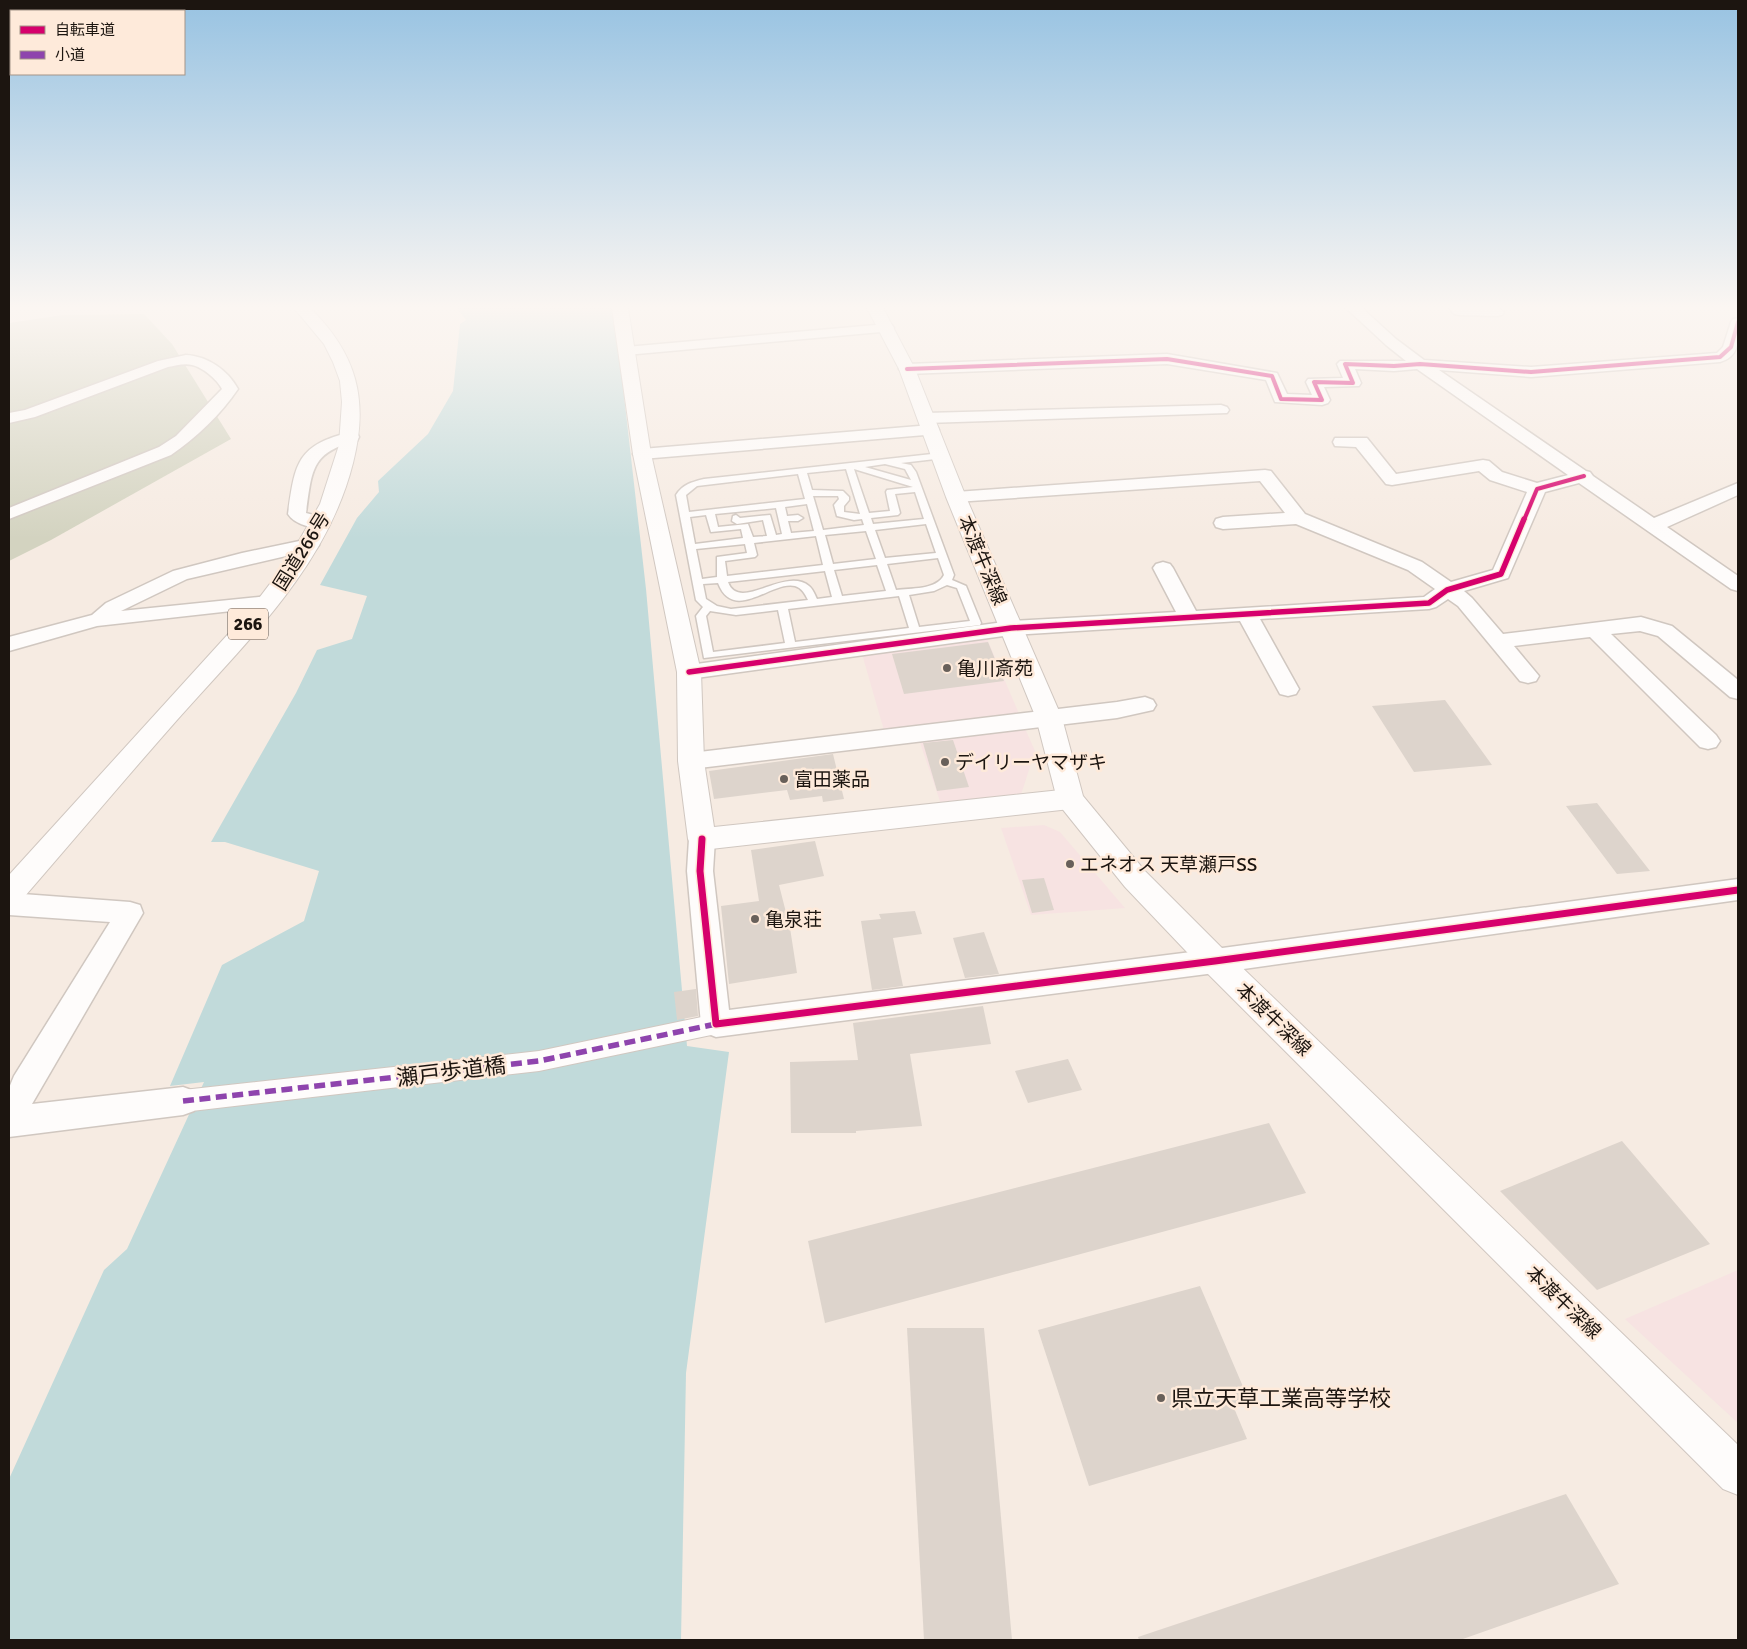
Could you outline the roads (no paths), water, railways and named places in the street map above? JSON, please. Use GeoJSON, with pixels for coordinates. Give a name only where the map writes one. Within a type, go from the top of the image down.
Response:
{"type":"FeatureCollection","features":[{"type":"Feature","properties":{"kind":"main road","name":"国道266号"},"geometry":{"type":"LineString","coordinates":[[9,895],[268,602],[309,545],[331,503],[351,437],[353,410],[350,385]]}},
{"type":"Feature","properties":{"kind":"main road"},"geometry":{"type":"LineString","coordinates":[[631,385],[642,454],[688,672],[691,761],[702,839],[1070,799]]}},
{"type":"Feature","properties":{"kind":"main road","name":"本渡牛深線"},"geometry":{"type":"LineString","coordinates":[[913,385],[956,497],[1049,718],[1070,799],[1135,879],[1215,961],[1738,1474]]}},
{"type":"Feature","properties":{"kind":"street"},"geometry":{"type":"LineString","coordinates":[[9,418],[30,414],[107,385]]}},
{"type":"Feature","properties":{"kind":"street"},"geometry":{"type":"LineString","coordinates":[[9,514],[165,451],[182,440],[225,396],[230,388],[228,385]]}},
{"type":"Feature","properties":{"kind":"street"},"geometry":{"type":"LineString","coordinates":[[1276,385],[1281,399],[1322,400],[1315,385]]}},
{"type":"Feature","properties":{"kind":"street"},"geometry":{"type":"LineString","coordinates":[[1451,385],[1584,476],[1738,586]]}},
{"type":"Feature","properties":{"kind":"street"},"geometry":{"type":"LineString","coordinates":[[642,454],[933,434],[1221,410]]}},
{"type":"Feature","properties":{"kind":"street"},"geometry":{"type":"LineString","coordinates":[[321,523],[301,518],[297,514],[304,468],[327,443],[351,437]]}},
{"type":"Feature","properties":{"kind":"street"},"geometry":{"type":"LineString","coordinates":[[1341,442],[1361,442],[1392,480],[1483,465],[1496,476],[1537,489],[1584,476]]}},
{"type":"Feature","properties":{"kind":"street"},"geometry":{"type":"LineString","coordinates":[[956,497],[1264,475],[1298,518]]}},
{"type":"Feature","properties":{"kind":"street"},"geometry":{"type":"LineString","coordinates":[[1654,526],[1738,488]]}},
{"type":"Feature","properties":{"kind":"street"},"geometry":{"type":"LineString","coordinates":[[688,672],[1011,628],[1428,603],[1447,590],[1501,574],[1537,489]]}},
{"type":"Feature","properties":{"kind":"street"},"geometry":{"type":"LineString","coordinates":[[1223,523],[1298,518],[1415,566],[1465,602],[1528,676]]}},
{"type":"Feature","properties":{"kind":"street"},"geometry":{"type":"LineString","coordinates":[[96,620],[113,607],[180,575],[242,558],[309,545]]}},
{"type":"Feature","properties":{"kind":"street"},"geometry":{"type":"LineString","coordinates":[[1163,568],[1189,617]]}},
{"type":"Feature","properties":{"kind":"street"},"geometry":{"type":"LineString","coordinates":[[9,644],[96,620],[268,602]]}},
{"type":"Feature","properties":{"kind":"street"},"geometry":{"type":"LineString","coordinates":[[1247,614],[1288,689]]}},
{"type":"Feature","properties":{"kind":"street"},"geometry":{"type":"LineString","coordinates":[[1498,641],[1641,624],[1665,631],[1738,692]]}},
{"type":"Feature","properties":{"kind":"street"},"geometry":{"type":"LineString","coordinates":[[1595,630],[1708,741]]}},
{"type":"Feature","properties":{"kind":"street"},"geometry":{"type":"LineString","coordinates":[[691,761],[1145,705]]}},
{"type":"Feature","properties":{"kind":"street"},"geometry":{"type":"LineString","coordinates":[[702,839],[700,871],[716,1024],[1215,961],[1738,890]]}},
{"type":"Feature","properties":{"kind":"street"},"geometry":{"type":"LineString","coordinates":[[9,904],[130,913],[25,1086],[9,1122]]}},
{"type":"Feature","properties":{"kind":"street","name":"瀬戸歩道橋"},"geometry":{"type":"LineString","coordinates":[[183,1102],[540,1060],[716,1024]]}},
{"type":"Feature","properties":{"kind":"street"},"geometry":{"type":"LineString","coordinates":[[9,1122],[183,1102]]}},
{"type":"Feature","properties":{"kind":"lane"},"geometry":{"type":"LineString","coordinates":[[886,462],[933,434]]}},
{"type":"Feature","properties":{"kind":"lane"},"geometry":{"type":"LineString","coordinates":[[886,462],[908,467],[912,472],[932,522],[949,575],[946,581],[930,589],[736,612],[719,612],[708,608],[701,600],[681,495],[684,489],[692,484],[886,462]]}},
{"type":"Feature","properties":{"kind":"lane"},"geometry":{"type":"LineString","coordinates":[[851,465],[918,487]]}},
{"type":"Feature","properties":{"kind":"lane"},"geometry":{"type":"LineString","coordinates":[[851,465],[865,516],[881,562],[915,630]]}},
{"type":"Feature","properties":{"kind":"lane"},"geometry":{"type":"LineString","coordinates":[[802,471],[838,600]]}},
{"type":"Feature","properties":{"kind":"lane"},"geometry":{"type":"LineString","coordinates":[[685,515],[780,505],[832,492],[840,493],[844,497],[839,505],[840,514],[846,516],[895,513],[890,492],[918,487]]}},
{"type":"Feature","properties":{"kind":"lane"},"geometry":{"type":"LineString","coordinates":[[780,505],[787,537]]}},
{"type":"Feature","properties":{"kind":"lane"},"geometry":{"type":"LineString","coordinates":[[734,510],[737,521],[767,517],[772,539]]}},
{"type":"Feature","properties":{"kind":"lane"},"geometry":{"type":"LineString","coordinates":[[710,513],[714,530],[745,526],[752,555],[720,559],[725,588],[728,592],[734,596],[752,596],[768,588],[793,583],[803,585],[810,590],[814,603]]}},
{"type":"Feature","properties":{"kind":"lane"},"geometry":{"type":"LineString","coordinates":[[784,519],[798,518]]}},
{"type":"Feature","properties":{"kind":"lane"},"geometry":{"type":"LineString","coordinates":[[691,548],[932,522]]}},
{"type":"Feature","properties":{"kind":"lane"},"geometry":{"type":"LineString","coordinates":[[698,582],[942,555]]}},
{"type":"Feature","properties":{"kind":"lane"},"geometry":{"type":"LineString","coordinates":[[708,608],[701,616],[708,656],[976,623],[961,586],[946,581]]}},
{"type":"Feature","properties":{"kind":"lane"},"geometry":{"type":"LineString","coordinates":[[782,607],[790,646]]}},
{"type":"Feature","properties":{"kind":"water"},"geometry":{"type":"Polygon","coordinates":[[[454,385],[623,385],[646,589],[687,1046],[729,1052],[686,1373],[681,1640],[9,1640],[9,1479],[104,1270],[127,1249],[204,1082],[170,1086],[222,965],[304,921],[319,871],[225,842],[211,842],[296,693],[317,650],[352,639],[367,596],[320,585],[357,518],[379,492],[378,481],[428,434],[453,391],[454,385]]]}},
{"type":"Feature","properties":{"kind":"place","name":"亀川斎苑"},"geometry":{"type":"Point","coordinates":[947,668]}},
{"type":"Feature","properties":{"kind":"place","name":"デイリーヤマザキ"},"geometry":{"type":"Point","coordinates":[945,762]}},
{"type":"Feature","properties":{"kind":"place","name":"富田薬品"},"geometry":{"type":"Point","coordinates":[784,779]}},
{"type":"Feature","properties":{"kind":"place","name":"エネオス 天草瀬戸SS"},"geometry":{"type":"Point","coordinates":[1070,864]}},
{"type":"Feature","properties":{"kind":"place","name":"亀泉荘"},"geometry":{"type":"Point","coordinates":[755,919]}},
{"type":"Feature","properties":{"kind":"place","name":"県立天草工業高等学校"},"geometry":{"type":"Point","coordinates":[1161,1398]}}]}
